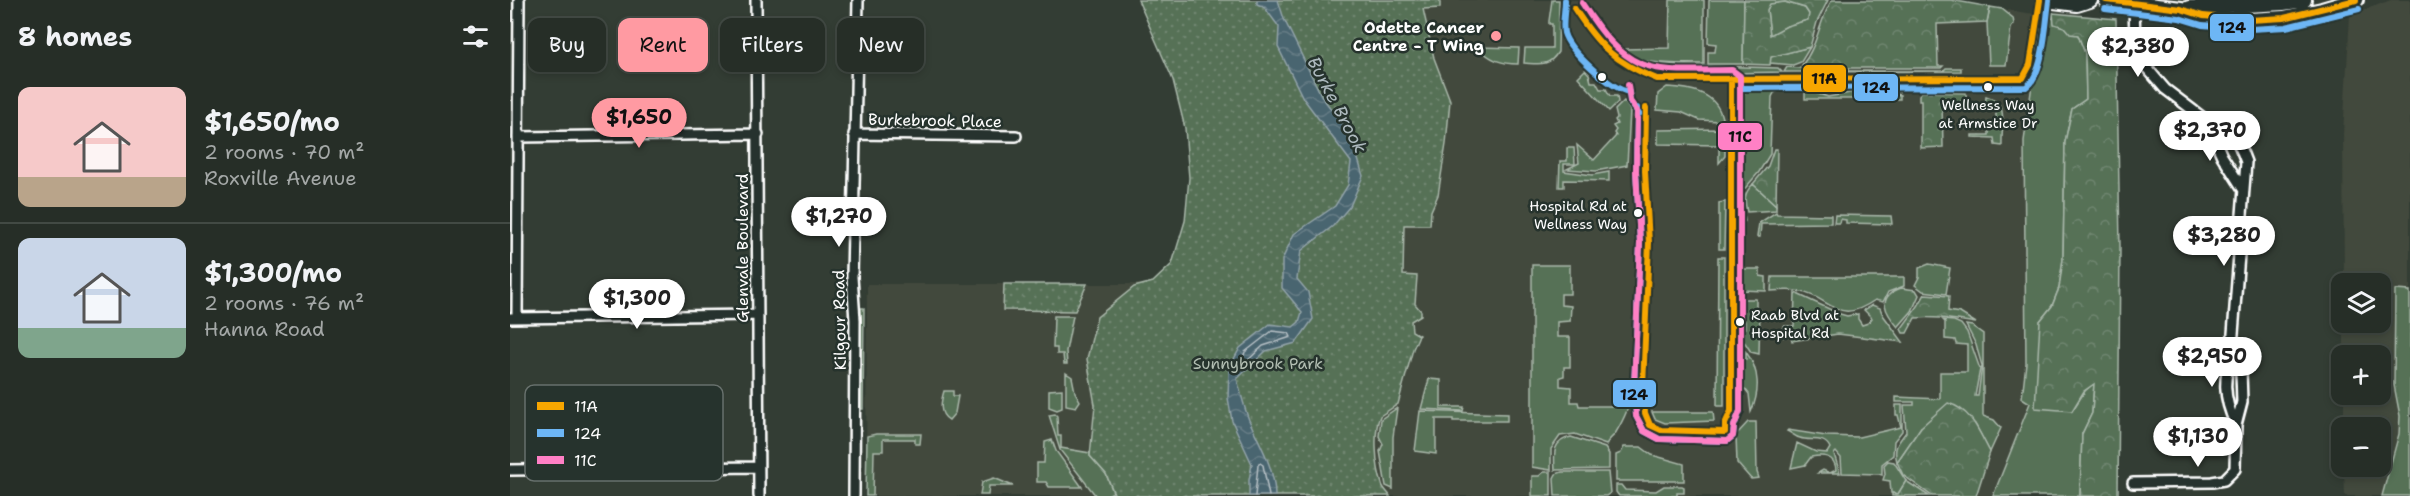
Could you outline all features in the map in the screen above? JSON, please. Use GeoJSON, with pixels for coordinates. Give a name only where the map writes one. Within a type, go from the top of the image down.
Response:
{"type":"FeatureCollection","features":[{"type":"Feature","properties":{"kind":"main road"},"geometry":{"type":"LineString","coordinates":[[2046,0],[2078,4],[2090,0]]}},
{"type":"Feature","properties":{"kind":"main road"},"geometry":{"type":"LineString","coordinates":[[2106,0],[2134,4],[2182,5],[2283,3],[2304,0]]}},
{"type":"Feature","properties":{"kind":"main road"},"geometry":{"type":"LineString","coordinates":[[2182,5],[2204,16],[2250,21],[2303,14],[2356,0]]}},
{"type":"Feature","properties":{"kind":"street"},"geometry":{"type":"LineString","coordinates":[[519,0],[513,318],[757,315]]}},
{"type":"Feature","properties":{"kind":"street","name":"Glenvale Boulevard"},"geometry":{"type":"LineString","coordinates":[[756,0],[759,496]]}},
{"type":"Feature","properties":{"kind":"street","name":"Kilgour Road"},"geometry":{"type":"LineString","coordinates":[[854,496],[854,134],[858,0]]}},
{"type":"Feature","properties":{"kind":"street"},"geometry":{"type":"LineString","coordinates":[[2134,4],[2135,44],[2146,67],[2164,89],[2206,120],[2228,129],[2240,144],[2246,162],[2232,347],[2225,370],[2226,405],[2236,425]]}},
{"type":"Feature","properties":{"kind":"street"},"geometry":{"type":"LineString","coordinates":[[2206,120],[2222,156],[2243,189]]}},
{"type":"Feature","properties":{"kind":"street"},"geometry":{"type":"LineString","coordinates":[[518,136],[758,134]]}},
{"type":"Feature","properties":{"kind":"street","name":"Burkebrook Place"},"geometry":{"type":"LineString","coordinates":[[854,134],[1016,136]]}},
{"type":"Feature","properties":{"kind":"street"},"geometry":{"type":"LineString","coordinates":[[2133,483],[2224,480],[2230,476],[2235,469],[2236,425],[2242,402],[2241,371],[2232,347]]}},
{"type":"Feature","properties":{"kind":"street"},"geometry":{"type":"LineString","coordinates":[[723,467],[758,467]]}},
{"type":"Feature","properties":{"kind":"street"},"geometry":{"type":"LineString","coordinates":[[510,470],[525,470]]}},
{"type":"Feature","properties":{"kind":"shaded area"},"geometry":{"type":"Polygon","coordinates":[[[1440,0],[1940,0],[2047,16],[2058,12],[2116,19],[2120,247],[2118,496],[1390,496],[1382,486],[1376,449],[1376,431],[1380,416],[1392,408],[1419,336],[1412,331],[1411,320],[1421,315],[1421,311],[1415,304],[1417,276],[1403,276],[1404,225],[1430,225],[1431,211],[1438,195],[1450,100],[1434,58],[1423,8],[1440,8],[1440,0]]]}},
{"type":"Feature","properties":{"kind":"shaded area"},"geometry":{"type":"Polygon","coordinates":[[[2391,0],[2410,0],[2410,496],[2345,496],[2344,477],[2391,477],[2391,417],[2344,417],[2344,405],[2391,405],[2391,345],[2344,345],[2344,333],[2391,333],[2391,273],[2344,273],[2343,134],[2350,15],[2391,0]]]}},
{"type":"Feature","properties":{"kind":"shaded area"},"geometry":{"type":"Polygon","coordinates":[[[867,284],[1140,284],[1097,317],[1087,359],[1095,405],[1090,456],[1106,474],[1115,496],[866,496],[867,284]]]}},
{"type":"Feature","properties":{"kind":"green space","name":"Sunnybrook Park"},"geometry":{"type":"Polygon","coordinates":[[[1138,0],[1440,0],[1440,8],[1423,9],[1434,58],[1450,100],[1446,144],[1438,195],[1431,211],[1430,225],[1404,225],[1403,275],[1417,276],[1415,304],[1421,311],[1421,315],[1411,321],[1412,331],[1419,335],[1398,404],[1380,416],[1378,423],[1376,450],[1378,468],[1383,486],[1390,496],[1115,496],[1106,474],[1090,456],[1095,405],[1087,359],[1097,317],[1134,287],[1153,282],[1172,264],[1185,221],[1189,178],[1185,128],[1173,80],[1138,0]]]}},
{"type":"Feature","properties":{"kind":"green space"},"geometry":{"type":"Polygon","coordinates":[[[1552,0],[1559,0],[1558,52],[1547,62],[1524,63],[1525,48],[1552,48],[1552,24],[1549,24],[1549,21],[1552,0]]]}},
{"type":"Feature","properties":{"kind":"green space"},"geometry":{"type":"Polygon","coordinates":[[[1670,0],[1704,0],[1704,64],[1649,62],[1619,50],[1622,46],[1624,49],[1669,48],[1670,0]]]}},
{"type":"Feature","properties":{"kind":"green space"},"geometry":{"type":"Polygon","coordinates":[[[1709,0],[1744,0],[1743,64],[1708,64],[1708,52],[1715,52],[1716,44],[1708,43],[1709,0]]]}},
{"type":"Feature","properties":{"kind":"green space"},"geometry":{"type":"Polygon","coordinates":[[[1744,0],[1828,0],[1817,22],[1810,47],[1771,57],[1770,65],[1743,64],[1744,0]],[[1785,2],[1770,4],[1767,10],[1770,35],[1787,26],[1808,20],[1809,14],[1805,8],[1785,2]]]}},
{"type":"Feature","properties":{"kind":"green space"},"geometry":{"type":"Polygon","coordinates":[[[1832,0],[1951,0],[1990,7],[1987,22],[1937,24],[1938,66],[1943,66],[1941,68],[1829,68],[1802,65],[1812,50],[1832,0]]]}},
{"type":"Feature","properties":{"kind":"green space"},"geometry":{"type":"Polygon","coordinates":[[[1785,2],[1805,8],[1809,14],[1808,20],[1787,26],[1770,36],[1767,10],[1770,3],[1785,2]]]}},
{"type":"Feature","properties":{"kind":"green space"},"geometry":{"type":"Polygon","coordinates":[[[1990,7],[2002,9],[2013,18],[2014,24],[2011,28],[2006,65],[1989,65],[1987,22],[1990,7]]]}},
{"type":"Feature","properties":{"kind":"green space"},"geometry":{"type":"Polygon","coordinates":[[[2053,13],[2052,18],[2078,35],[2085,53],[2086,99],[2072,109],[2065,142],[2063,259],[2059,288],[2052,306],[2040,321],[2072,411],[2085,391],[2094,383],[2092,413],[2082,434],[2080,496],[1993,496],[2030,403],[2022,398],[2026,363],[2024,141],[2040,29],[2043,29],[2047,16],[2053,13]]]}},
{"type":"Feature","properties":{"kind":"green space"},"geometry":{"type":"Polygon","coordinates":[[[2053,13],[2116,19],[2120,247],[2118,496],[2080,496],[2082,434],[2092,413],[2094,384],[2084,391],[2072,411],[2035,408],[2040,321],[2052,306],[2059,288],[2063,259],[2065,142],[2072,109],[2086,99],[2085,53],[2078,35],[2070,34],[2064,27],[2054,24],[2053,13]]]}},
{"type":"Feature","properties":{"kind":"green space"},"geometry":{"type":"Polygon","coordinates":[[[1478,47],[1519,48],[1518,64],[1496,60],[1478,47]]]}},
{"type":"Feature","properties":{"kind":"green space"},"geometry":{"type":"Polygon","coordinates":[[[1810,47],[1801,62],[1793,65],[1770,63],[1770,57],[1810,47]]]}},
{"type":"Feature","properties":{"kind":"green space"},"geometry":{"type":"Polygon","coordinates":[[[1612,48],[1631,61],[1644,64],[1778,68],[1782,72],[1668,71],[1645,67],[1626,60],[1611,50],[1612,48]]]}},
{"type":"Feature","properties":{"kind":"green space"},"geometry":{"type":"Polygon","coordinates":[[[1787,67],[1833,71],[1943,71],[1946,68],[1961,68],[1961,71],[1784,72],[1787,67]]]}},
{"type":"Feature","properties":{"kind":"green space"},"geometry":{"type":"Polygon","coordinates":[[[1585,70],[1591,82],[1596,82],[1600,89],[1606,89],[1610,96],[1617,96],[1618,102],[1609,111],[1578,77],[1585,70]]]}},
{"type":"Feature","properties":{"kind":"green space"},"geometry":{"type":"Polygon","coordinates":[[[1894,83],[1899,92],[1870,87],[1824,94],[1806,87],[1811,84],[1894,83]]]}},
{"type":"Feature","properties":{"kind":"green space"},"geometry":{"type":"Polygon","coordinates":[[[1907,83],[1948,83],[1953,90],[1904,91],[1907,83]]]}},
{"type":"Feature","properties":{"kind":"green space"},"geometry":{"type":"Polygon","coordinates":[[[1766,84],[1781,84],[1782,90],[1774,93],[1772,97],[1770,154],[1759,172],[1741,193],[1745,221],[1738,235],[1738,106],[1739,101],[1748,90],[1766,84]]]}},
{"type":"Feature","properties":{"kind":"green space"},"geometry":{"type":"Polygon","coordinates":[[[1667,87],[1701,93],[1714,102],[1722,118],[1720,121],[1699,120],[1681,112],[1657,110],[1658,94],[1667,87]]]}},
{"type":"Feature","properties":{"kind":"green space"},"geometry":{"type":"Polygon","coordinates":[[[1805,90],[1828,97],[1866,90],[1900,95],[1900,99],[1805,99],[1805,90]]]}},
{"type":"Feature","properties":{"kind":"green space"},"geometry":{"type":"Polygon","coordinates":[[[1922,92],[1966,93],[1966,104],[1981,104],[1981,107],[1977,107],[1977,110],[1962,110],[1962,102],[1942,102],[1943,147],[1921,148],[1921,100],[1919,100],[1919,95],[1922,92]]]}},
{"type":"Feature","properties":{"kind":"green space"},"geometry":{"type":"Polygon","coordinates":[[[1986,96],[1998,103],[2003,115],[2002,146],[1995,145],[1994,138],[1972,137],[1972,135],[1989,135],[1989,129],[1996,129],[1996,110],[1985,110],[1986,96]]]}},
{"type":"Feature","properties":{"kind":"green space"},"geometry":{"type":"Polygon","coordinates":[[[1624,101],[1630,110],[1627,165],[1596,171],[1567,169],[1579,163],[1577,145],[1594,160],[1616,136],[1613,126],[1617,124],[1615,110],[1624,101]]]}},
{"type":"Feature","properties":{"kind":"green space"},"geometry":{"type":"Polygon","coordinates":[[[1722,129],[1725,132],[1725,156],[1719,163],[1719,145],[1658,144],[1658,130],[1722,129]]]}},
{"type":"Feature","properties":{"kind":"green space"},"geometry":{"type":"Polygon","coordinates":[[[1567,148],[1574,148],[1575,164],[1564,164],[1564,171],[1592,175],[1609,172],[1609,181],[1564,180],[1564,187],[1559,187],[1560,161],[1567,161],[1567,148]]]}},
{"type":"Feature","properties":{"kind":"green space"},"geometry":{"type":"Polygon","coordinates":[[[1774,149],[1777,149],[1776,205],[1753,184],[1768,166],[1774,149]]]}},
{"type":"Feature","properties":{"kind":"green space"},"geometry":{"type":"Polygon","coordinates":[[[1753,184],[1776,205],[1776,210],[1747,212],[1746,196],[1753,184]]]}},
{"type":"Feature","properties":{"kind":"green space"},"geometry":{"type":"Polygon","coordinates":[[[1725,202],[1724,249],[1719,249],[1719,203],[1725,202]]]}},
{"type":"Feature","properties":{"kind":"green space"},"geometry":{"type":"Polygon","coordinates":[[[1776,212],[1777,214],[1831,215],[1831,223],[1761,224],[1760,237],[1757,237],[1759,223],[1776,212]]]}},
{"type":"Feature","properties":{"kind":"green space"},"geometry":{"type":"Polygon","coordinates":[[[1835,215],[1891,216],[1892,224],[1846,223],[1846,220],[1840,219],[1839,223],[1834,223],[1835,215]]]}},
{"type":"Feature","properties":{"kind":"green space"},"geometry":{"type":"Polygon","coordinates":[[[1718,257],[1724,257],[1724,406],[1717,406],[1718,257]]]}},
{"type":"Feature","properties":{"kind":"green space"},"geometry":{"type":"Polygon","coordinates":[[[1929,264],[1950,268],[1946,294],[1923,291],[1915,285],[1919,277],[1919,268],[1929,264]]]}},
{"type":"Feature","properties":{"kind":"green space"},"geometry":{"type":"Polygon","coordinates":[[[1532,265],[1570,265],[1570,294],[1561,294],[1561,305],[1571,306],[1570,321],[1557,322],[1557,337],[1570,337],[1570,367],[1564,367],[1564,376],[1560,377],[1560,386],[1571,387],[1571,402],[1578,402],[1579,406],[1624,406],[1624,388],[1631,388],[1630,400],[1624,417],[1606,445],[1575,434],[1560,436],[1551,449],[1551,470],[1532,467],[1532,265]]]}},
{"type":"Feature","properties":{"kind":"green space"},"geometry":{"type":"Polygon","coordinates":[[[1739,269],[1760,269],[1760,276],[1766,277],[1766,291],[1740,290],[1739,269]]]}},
{"type":"Feature","properties":{"kind":"green space"},"geometry":{"type":"Polygon","coordinates":[[[1772,277],[1904,277],[1904,286],[1888,292],[1883,302],[1875,300],[1862,308],[1842,311],[1808,294],[1790,290],[1771,291],[1772,277]]]}},
{"type":"Feature","properties":{"kind":"green space"},"geometry":{"type":"Polygon","coordinates":[[[1004,284],[1087,284],[1075,311],[1003,310],[1004,284]]]}},
{"type":"Feature","properties":{"kind":"green space"},"geometry":{"type":"Polygon","coordinates":[[[1901,288],[1916,290],[1919,295],[1912,311],[1898,327],[1889,316],[1885,305],[1888,296],[1901,288]]]}},
{"type":"Feature","properties":{"kind":"green space"},"geometry":{"type":"Polygon","coordinates":[[[2395,290],[2410,291],[2410,496],[2382,496],[2387,477],[2391,477],[2391,463],[2399,434],[2400,416],[2394,385],[2395,290]]]}},
{"type":"Feature","properties":{"kind":"green space"},"geometry":{"type":"Polygon","coordinates":[[[1795,293],[1840,314],[1847,316],[1858,314],[1862,325],[1868,323],[1872,318],[1864,310],[1872,305],[1880,308],[1903,342],[1838,334],[1792,341],[1791,336],[1783,337],[1784,326],[1794,326],[1795,293]]]}},
{"type":"Feature","properties":{"kind":"green space"},"geometry":{"type":"Polygon","coordinates":[[[1925,294],[1949,296],[1948,311],[1960,313],[1976,323],[1938,318],[1915,318],[1907,333],[1903,333],[1901,329],[1925,294]]]}},
{"type":"Feature","properties":{"kind":"green space"},"geometry":{"type":"Polygon","coordinates":[[[1739,299],[1756,299],[1756,310],[1760,310],[1759,354],[1751,352],[1742,338],[1745,321],[1742,320],[1739,299]]]}},
{"type":"Feature","properties":{"kind":"green space"},"geometry":{"type":"Polygon","coordinates":[[[861,308],[864,308],[863,409],[861,409],[861,308]]]}},
{"type":"Feature","properties":{"kind":"green space"},"geometry":{"type":"Polygon","coordinates":[[[1054,316],[1073,316],[1066,351],[1067,364],[1064,364],[1063,354],[1057,354],[1057,348],[1053,348],[1054,316]]]}},
{"type":"Feature","properties":{"kind":"green space"},"geometry":{"type":"Polygon","coordinates":[[[1943,320],[1961,324],[1967,332],[1980,369],[1975,396],[1978,396],[1982,366],[1976,345],[1966,325],[1972,326],[1983,334],[1983,416],[1994,420],[2001,428],[1990,452],[1975,424],[1921,427],[1897,462],[1896,449],[1906,432],[1904,405],[1914,405],[1914,402],[1896,402],[1896,397],[1940,399],[1940,372],[1967,372],[1967,345],[1956,344],[1955,340],[1945,339],[1943,320]]]}},
{"type":"Feature","properties":{"kind":"green space"},"geometry":{"type":"Polygon","coordinates":[[[1746,352],[1754,366],[1757,381],[1756,397],[1751,412],[1749,394],[1742,385],[1742,359],[1746,359],[1746,352]]]}},
{"type":"Feature","properties":{"kind":"green space"},"geometry":{"type":"Polygon","coordinates":[[[1066,373],[1072,377],[1075,392],[1080,401],[1076,407],[1066,405],[1066,373]]]}},
{"type":"Feature","properties":{"kind":"green space"},"geometry":{"type":"Polygon","coordinates":[[[1429,379],[1441,380],[1441,407],[1464,407],[1463,411],[1421,409],[1429,379]]]}},
{"type":"Feature","properties":{"kind":"green space"},"geometry":{"type":"Polygon","coordinates":[[[1062,389],[1062,408],[1057,410],[1049,407],[1049,390],[1062,389]]]}},
{"type":"Feature","properties":{"kind":"green space"},"geometry":{"type":"Polygon","coordinates":[[[944,391],[953,391],[953,396],[958,396],[955,413],[949,420],[942,411],[944,391]]]}},
{"type":"Feature","properties":{"kind":"green space"},"geometry":{"type":"Polygon","coordinates":[[[1948,403],[1969,416],[1990,452],[1976,496],[1932,496],[1903,475],[1897,462],[1921,427],[1948,403]]]}},
{"type":"Feature","properties":{"kind":"green space"},"geometry":{"type":"Polygon","coordinates":[[[1896,405],[1902,405],[1902,431],[1894,441],[1893,455],[1882,464],[1882,475],[1842,473],[1841,458],[1836,452],[1834,454],[1840,473],[1830,473],[1836,470],[1835,465],[1831,459],[1824,456],[1811,457],[1805,465],[1791,468],[1797,443],[1816,452],[1827,453],[1830,448],[1821,440],[1804,439],[1788,430],[1826,436],[1859,437],[1901,427],[1898,415],[1896,415],[1896,405]]]}},
{"type":"Feature","properties":{"kind":"green space"},"geometry":{"type":"Polygon","coordinates":[[[1397,408],[1393,437],[1393,489],[1386,486],[1380,451],[1383,444],[1379,436],[1381,419],[1397,408]]]}},
{"type":"Feature","properties":{"kind":"green space"},"geometry":{"type":"Polygon","coordinates":[[[1420,411],[1507,414],[1507,421],[1436,419],[1436,454],[1415,451],[1420,411]]]}},
{"type":"Feature","properties":{"kind":"green space"},"geometry":{"type":"Polygon","coordinates":[[[1652,412],[1713,412],[1714,421],[1665,423],[1655,419],[1652,412]]]}},
{"type":"Feature","properties":{"kind":"green space"},"geometry":{"type":"Polygon","coordinates":[[[1055,414],[1058,436],[1061,436],[1061,448],[1090,453],[1090,456],[1106,474],[1113,492],[1106,496],[1096,496],[1060,450],[1049,415],[1055,414]]]}},
{"type":"Feature","properties":{"kind":"green space"},"geometry":{"type":"Polygon","coordinates":[[[1748,422],[1756,422],[1759,478],[1751,479],[1737,463],[1736,435],[1748,422]]]}},
{"type":"Feature","properties":{"kind":"green space"},"geometry":{"type":"Polygon","coordinates":[[[921,434],[920,444],[915,444],[915,439],[883,439],[883,451],[874,451],[873,496],[866,496],[867,436],[921,434]]]}},
{"type":"Feature","properties":{"kind":"green space"},"geometry":{"type":"Polygon","coordinates":[[[1571,437],[1605,448],[1609,454],[1609,469],[1555,470],[1555,449],[1560,442],[1571,437]]]}},
{"type":"Feature","properties":{"kind":"green space"},"geometry":{"type":"Polygon","coordinates":[[[1052,440],[1056,451],[1082,487],[1049,487],[1046,482],[1037,482],[1037,463],[1044,463],[1045,442],[1052,440]]]}},
{"type":"Feature","properties":{"kind":"green space"},"geometry":{"type":"Polygon","coordinates":[[[1624,447],[1641,447],[1652,455],[1684,464],[1684,481],[1616,481],[1616,455],[1621,453],[1624,447]]]}},
{"type":"Feature","properties":{"kind":"green space"},"geometry":{"type":"Polygon","coordinates":[[[1888,461],[1894,462],[1906,481],[1898,494],[1891,493],[1890,481],[1883,480],[1884,465],[1888,461]]]}},
{"type":"Feature","properties":{"kind":"green space"},"geometry":{"type":"Polygon","coordinates":[[[1544,472],[1551,472],[1551,496],[1532,496],[1532,476],[1539,476],[1544,472]]]}},
{"type":"Feature","properties":{"kind":"green space"},"geometry":{"type":"Polygon","coordinates":[[[1608,472],[1610,493],[1606,496],[1555,496],[1554,478],[1556,474],[1608,472]]]}},
{"type":"Feature","properties":{"kind":"green space"},"geometry":{"type":"Polygon","coordinates":[[[994,478],[1013,486],[989,486],[988,495],[980,495],[982,482],[994,478]]]}},
{"type":"Feature","properties":{"kind":"green space"},"geometry":{"type":"Polygon","coordinates":[[[1906,481],[1929,496],[1892,496],[1892,493],[1898,494],[1906,481]]]}},
{"type":"Feature","properties":{"kind":"green space"},"geometry":{"type":"Polygon","coordinates":[[[1616,485],[1621,485],[1625,490],[1656,491],[1664,486],[1682,486],[1684,493],[1677,493],[1677,496],[1619,496],[1616,492],[1616,485]]]}},
{"type":"Feature","properties":{"kind":"water"},"geometry":{"type":"Polygon","coordinates":[[[1257,0],[1278,0],[1284,19],[1322,97],[1351,135],[1363,176],[1350,206],[1333,226],[1301,251],[1297,279],[1308,292],[1313,319],[1296,343],[1266,351],[1237,379],[1249,420],[1270,466],[1275,496],[1249,496],[1252,464],[1232,421],[1228,398],[1229,368],[1240,348],[1270,324],[1293,327],[1299,322],[1302,312],[1282,288],[1282,260],[1294,234],[1335,206],[1348,185],[1351,162],[1303,98],[1278,47],[1279,27],[1265,8],[1257,4],[1257,0]]]}},
{"type":"Feature","properties":{"kind":"transit line","name":"124"},"geometry":{"type":"LineString","coordinates":[[1565,0],[1563,29],[1567,41],[1602,77],[1629,92],[1630,102],[1639,114]]}},
{"type":"Feature","properties":{"kind":"transit line","name":"11A"},"geometry":{"type":"LineString","coordinates":[[1574,8],[1591,32],[1609,51],[1630,66],[1657,79],[2023,78],[2030,65],[2040,0]]}},
{"type":"Feature","properties":{"kind":"transit line","name":"11A"},"geometry":{"type":"LineString","coordinates":[[2106,0],[2181,9],[2203,16],[2250,20],[2284,18],[2356,0]]}},
{"type":"Feature","properties":{"kind":"transit line","name":"124"},"geometry":{"type":"LineString","coordinates":[[1637,108],[1636,171],[1640,243],[1634,387],[1636,416],[1644,431],[1659,439],[1727,441],[1733,436],[1740,411],[1740,88],[2026,87],[2032,81],[2040,60],[2049,1]]}},
{"type":"Feature","properties":{"kind":"transit line","name":"11C"},"geometry":{"type":"LineString","coordinates":[[1582,3],[1614,45],[1644,65],[1661,69],[1732,70],[1740,76],[1740,411],[1733,436],[1727,441],[1659,439],[1644,431],[1636,416],[1634,387],[1640,243],[1636,171],[1637,111],[1630,101],[1628,85]]}},
{"type":"Feature","properties":{"kind":"transit line","name":"124"},"geometry":{"type":"LineString","coordinates":[[2105,9],[2179,18],[2202,25],[2251,29],[2286,27],[2359,9]]}},
{"type":"Feature","properties":{"kind":"transit line","name":"11A"},"geometry":{"type":"LineString","coordinates":[[1725,432],[1725,424],[1731,411],[1731,79]]}},
{"type":"Feature","properties":{"kind":"transit line","name":"11A"},"geometry":{"type":"LineString","coordinates":[[1646,108],[1645,171],[1649,243],[1643,387],[1645,413],[1650,425],[1661,430],[1725,432]]}},
{"type":"Feature","properties":{"kind":"place","name":"Odette Cancer Centre - T Wing"},"geometry":{"type":"Point","coordinates":[1496,36]}},
{"type":"Feature","properties":{"kind":"place","name":"Wellness Way at Armstice Dr"},"geometry":{"type":"Point","coordinates":[1988,87]}},
{"type":"Feature","properties":{"kind":"place","name":"Hospital Rd at Wellness Way"},"geometry":{"type":"Point","coordinates":[1638,213]}},
{"type":"Feature","properties":{"kind":"place","name":"Raab Blvd at Hospital Rd"},"geometry":{"type":"Point","coordinates":[1740,322]}},
{"type":"Feature","properties":{"kind":"water label","name":"Burke Brook"},"geometry":{"type":"Point","coordinates":[1337,105]}}]}
